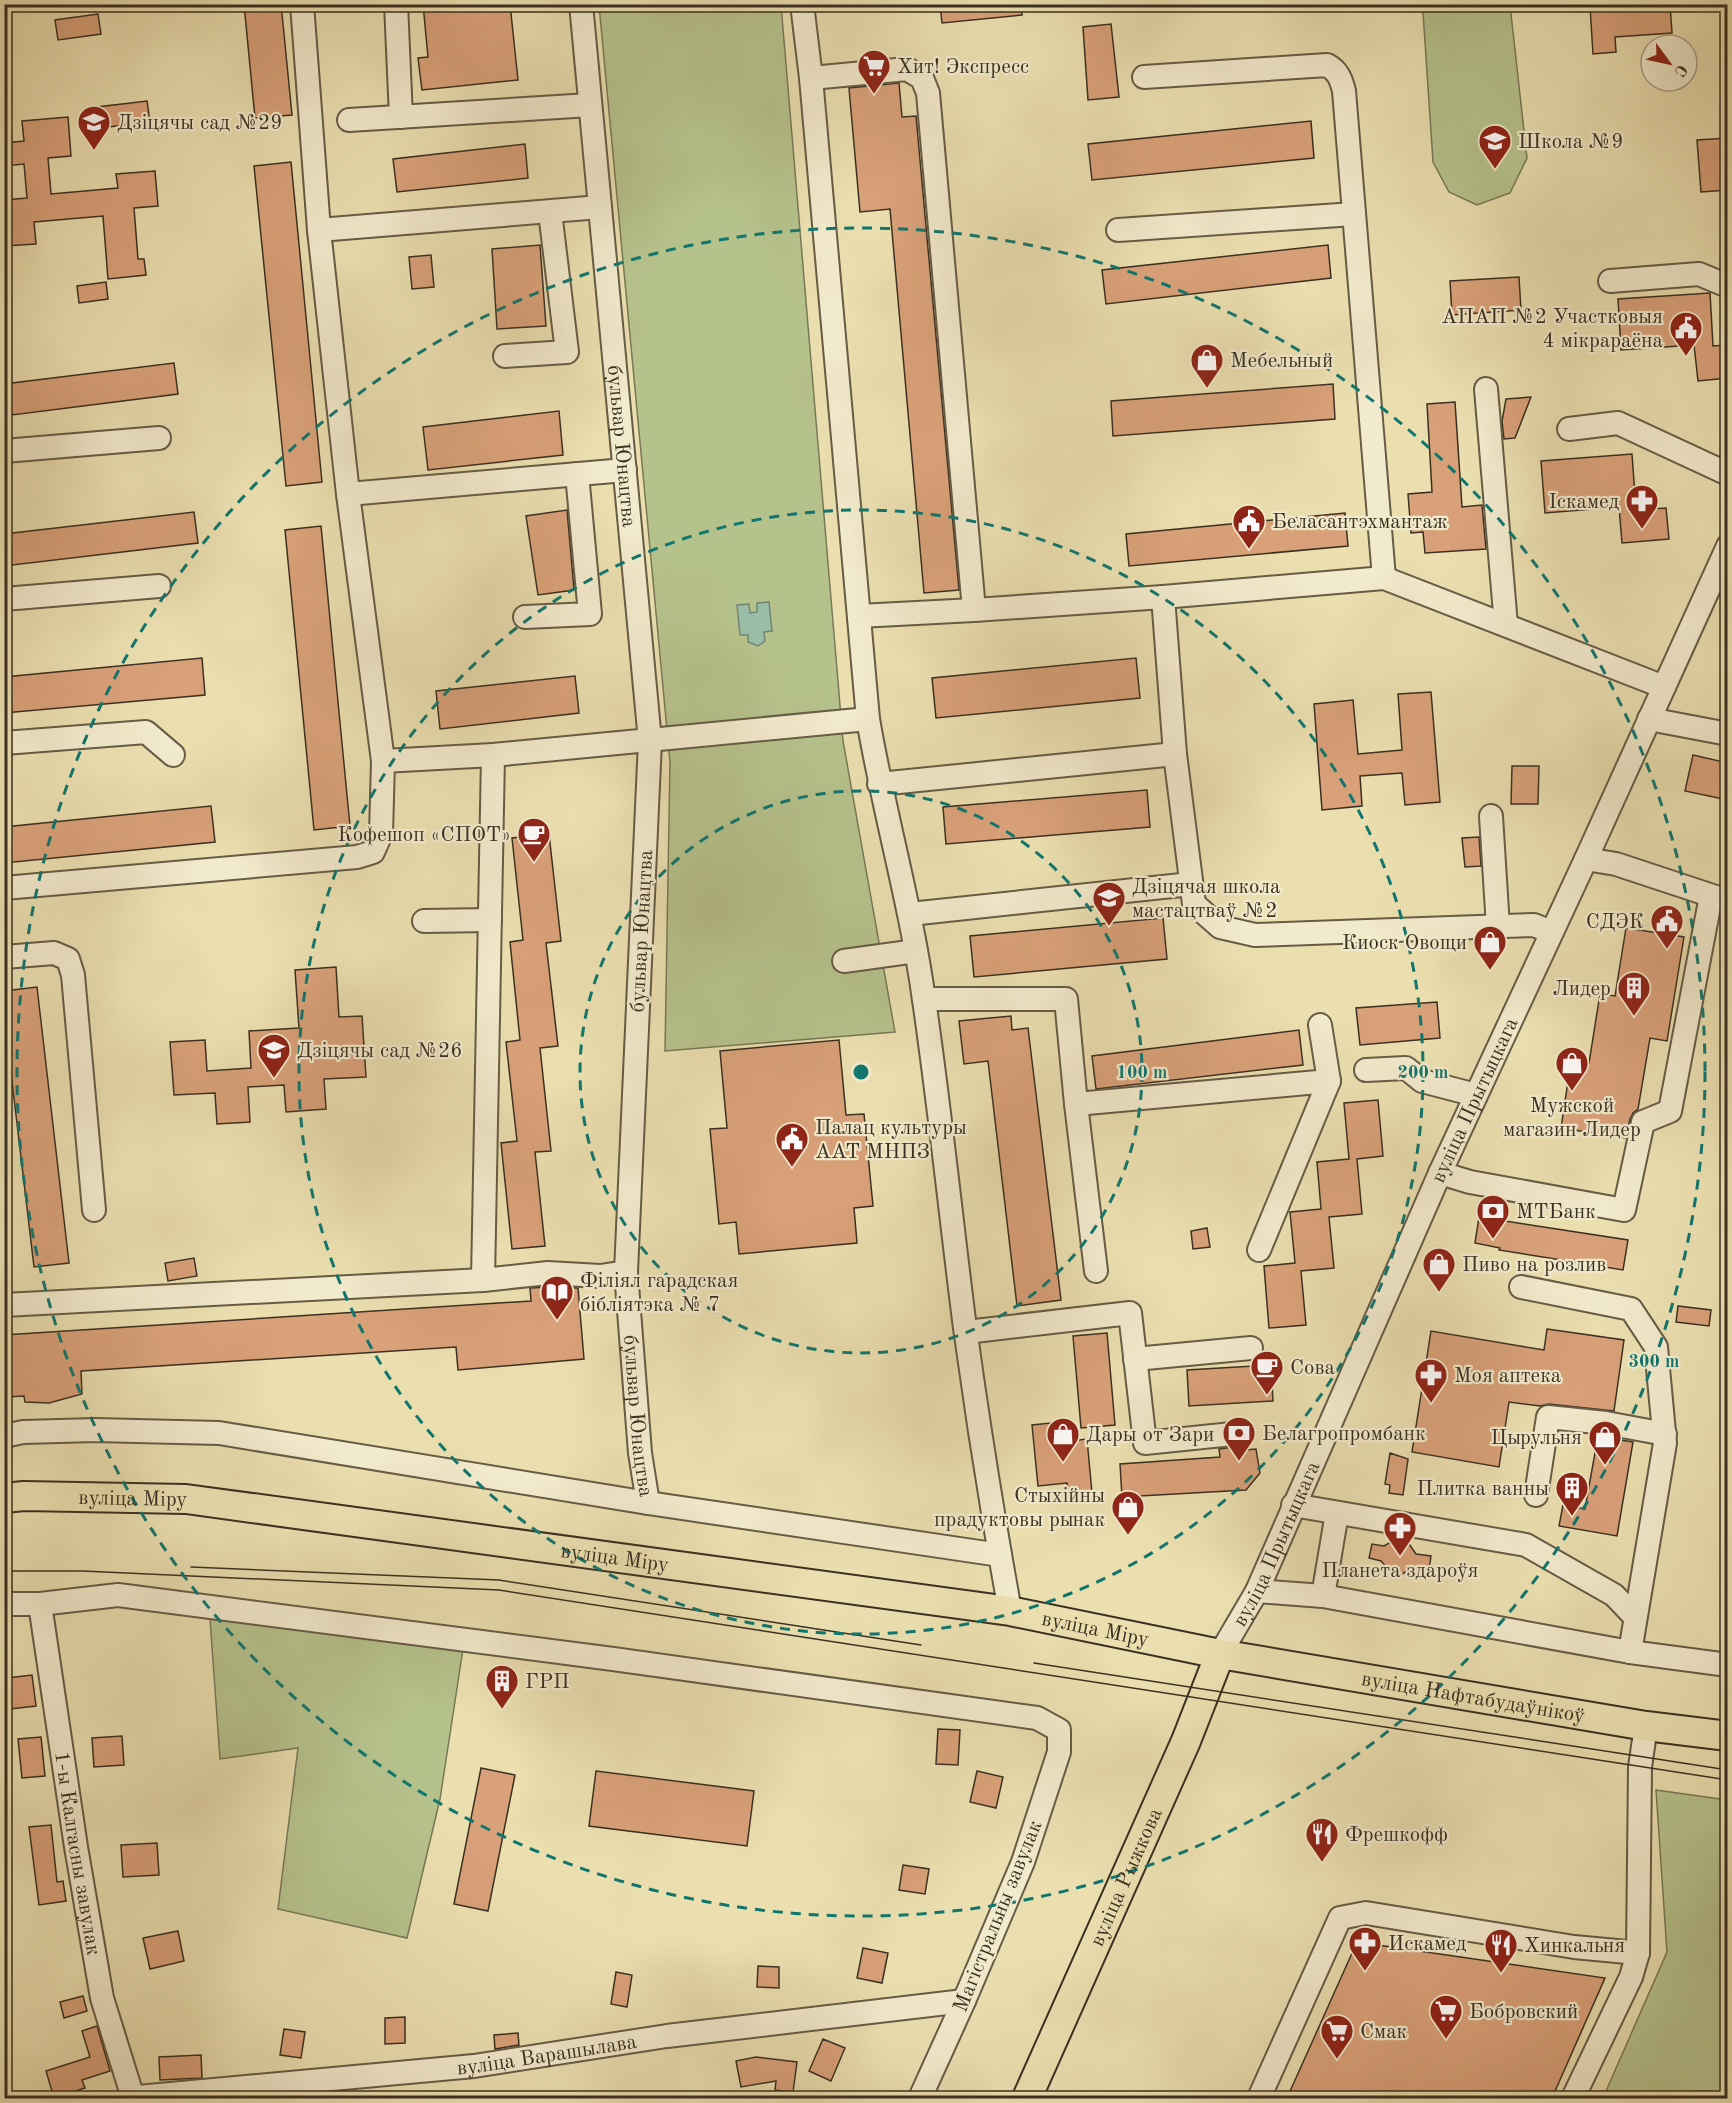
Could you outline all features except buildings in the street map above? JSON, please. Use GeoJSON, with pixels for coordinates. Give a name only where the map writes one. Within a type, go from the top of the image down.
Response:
{"type":"FeatureCollection","features":[{"type":"Feature","properties":{"kind":"main road","name":"вуліца Міру"},"geometry":{"type":"LineString","coordinates":[[4,1498],[24,1496],[186,1499],[1010,1611],[1220,1654]]}},
{"type":"Feature","properties":{"kind":"main road","name":"вуліца Нафтабудаўнікоў"},"geometry":{"type":"LineString","coordinates":[[1220,1654],[1646,1726],[1728,1736]]}},
{"type":"Feature","properties":{"kind":"main road","name":"вуліца Рыжкова"},"geometry":{"type":"LineString","coordinates":[[1028,2098],[1186,1741],[1220,1654]]}},
{"type":"Feature","properties":{"kind":"street"},"geometry":{"type":"LineString","coordinates":[[4,888],[357,857],[373,852],[381,834],[383,761],[348,494],[319,230],[302,4]]}},
{"type":"Feature","properties":{"kind":"street"},"geometry":{"type":"LineString","coordinates":[[396,4],[401,117]]}},
{"type":"Feature","properties":{"kind":"street","name":"бульвар Юнацтва"},"geometry":{"type":"LineString","coordinates":[[581,4],[650,741],[626,1272],[640,1453],[648,1503],[1000,1555]]}},
{"type":"Feature","properties":{"kind":"street"},"geometry":{"type":"LineString","coordinates":[[802,4],[811,78],[868,719],[879,784],[910,914],[924,999],[966,1332],[1010,1611]]}},
{"type":"Feature","properties":{"kind":"street"},"geometry":{"type":"LineString","coordinates":[[1144,77],[1327,65],[1335,70],[1341,79],[1344,91],[1384,578]]}},
{"type":"Feature","properties":{"kind":"street"},"geometry":{"type":"LineString","coordinates":[[811,78],[907,69],[922,78],[928,93],[974,610]]}},
{"type":"Feature","properties":{"kind":"street"},"geometry":{"type":"LineString","coordinates":[[349,120],[590,105]]}},
{"type":"Feature","properties":{"kind":"street"},"geometry":{"type":"LineString","coordinates":[[319,230],[600,207]]}},
{"type":"Feature","properties":{"kind":"street"},"geometry":{"type":"LineString","coordinates":[[505,356],[567,352],[550,212]]}},
{"type":"Feature","properties":{"kind":"street"},"geometry":{"type":"LineString","coordinates":[[1118,230],[1354,214]]}},
{"type":"Feature","properties":{"kind":"street"},"geometry":{"type":"LineString","coordinates":[[1610,281],[1699,274],[1728,285]]}},
{"type":"Feature","properties":{"kind":"street"},"geometry":{"type":"LineString","coordinates":[[1486,389],[1506,625]]}},
{"type":"Feature","properties":{"kind":"street"},"geometry":{"type":"LineString","coordinates":[[1569,429],[1618,423],[1728,474]]}},
{"type":"Feature","properties":{"kind":"street"},"geometry":{"type":"LineString","coordinates":[[4,451],[159,438]]}},
{"type":"Feature","properties":{"kind":"street"},"geometry":{"type":"LineString","coordinates":[[348,494],[625,470]]}},
{"type":"Feature","properties":{"kind":"street"},"geometry":{"type":"LineString","coordinates":[[525,616],[590,614],[577,474]]}},
{"type":"Feature","properties":{"kind":"street","name":"вуліца Прытыцкага"},"geometry":{"type":"LineString","coordinates":[[1220,1654],[1257,1591],[1440,1173],[1728,546]]}},
{"type":"Feature","properties":{"kind":"street"},"geometry":{"type":"LineString","coordinates":[[859,616],[1163,597],[1384,578],[1664,687]]}},
{"type":"Feature","properties":{"kind":"street"},"geometry":{"type":"LineString","coordinates":[[4,599],[159,586]]}},
{"type":"Feature","properties":{"kind":"street"},"geometry":{"type":"LineString","coordinates":[[1163,597],[1175,754],[1194,904],[1220,927],[1255,935],[1534,925],[1551,932]]}},
{"type":"Feature","properties":{"kind":"street"},"geometry":{"type":"LineString","coordinates":[[383,761],[493,755],[868,719]]}},
{"type":"Feature","properties":{"kind":"street"},"geometry":{"type":"LineString","coordinates":[[1649,719],[1728,734]]}},
{"type":"Feature","properties":{"kind":"street"},"geometry":{"type":"LineString","coordinates":[[4,743],[146,732],[173,755]]}},
{"type":"Feature","properties":{"kind":"street"},"geometry":{"type":"LineString","coordinates":[[879,784],[1175,754]]}},
{"type":"Feature","properties":{"kind":"street"},"geometry":{"type":"LineString","coordinates":[[483,1280],[493,755]]}},
{"type":"Feature","properties":{"kind":"street"},"geometry":{"type":"LineString","coordinates":[[1491,816],[1498,927]]}},
{"type":"Feature","properties":{"kind":"street"},"geometry":{"type":"LineString","coordinates":[[1440,1173],[1470,1182],[1624,1210],[1643,1122],[1670,1112],[1719,899],[1616,864],[1586,859]]}},
{"type":"Feature","properties":{"kind":"street"},"geometry":{"type":"LineString","coordinates":[[910,914],[1191,884]]}},
{"type":"Feature","properties":{"kind":"street"},"geometry":{"type":"LineString","coordinates":[[424,921],[490,920]]}},
{"type":"Feature","properties":{"kind":"street"},"geometry":{"type":"LineString","coordinates":[[844,961],[916,951]]}},
{"type":"Feature","properties":{"kind":"street"},"geometry":{"type":"LineString","coordinates":[[4,957],[54,953],[68,959],[73,975],[94,1210]]}},
{"type":"Feature","properties":{"kind":"street"},"geometry":{"type":"LineString","coordinates":[[924,999],[1066,999],[1096,1271]]}},
{"type":"Feature","properties":{"kind":"street"},"geometry":{"type":"LineString","coordinates":[[1259,1250],[1329,1080],[1320,1025]]}},
{"type":"Feature","properties":{"kind":"street"},"geometry":{"type":"LineString","coordinates":[[1366,1070],[1406,1068],[1422,1081],[1476,1095]]}},
{"type":"Feature","properties":{"kind":"street"},"geometry":{"type":"LineString","coordinates":[[1077,1104],[1329,1080]]}},
{"type":"Feature","properties":{"kind":"street"},"geometry":{"type":"LineString","coordinates":[[4,1305],[483,1280],[548,1273],[600,1276],[626,1272]]}},
{"type":"Feature","properties":{"kind":"street"},"geometry":{"type":"LineString","coordinates":[[1521,1287],[1631,1309],[1656,1347],[1665,1443],[1630,1652]]}},
{"type":"Feature","properties":{"kind":"street"},"geometry":{"type":"LineString","coordinates":[[966,1332],[1130,1313],[1145,1443],[1232,1434]]}},
{"type":"Feature","properties":{"kind":"street"},"geometry":{"type":"LineString","coordinates":[[1135,1359],[1251,1348]]}},
{"type":"Feature","properties":{"kind":"street"},"geometry":{"type":"LineString","coordinates":[[1536,1495],[1548,1417],[1606,1423],[1665,1434]]}},
{"type":"Feature","properties":{"kind":"street"},"geometry":{"type":"LineString","coordinates":[[4,1436],[23,1432],[95,1430],[219,1433],[648,1503]]}},
{"type":"Feature","properties":{"kind":"street"},"geometry":{"type":"LineString","coordinates":[[1293,1505],[1526,1545],[1614,1594],[1635,1617]]}},
{"type":"Feature","properties":{"kind":"street"},"geometry":{"type":"LineString","coordinates":[[1323,1596],[1337,1513]]}},
{"type":"Feature","properties":{"kind":"street"},"geometry":{"type":"LineString","coordinates":[[1257,1591],[1323,1596],[1630,1652],[1728,1665]]}},
{"type":"Feature","properties":{"kind":"street","name":"Магістральны завулак"},"geometry":{"type":"LineString","coordinates":[[40,1604],[118,1595],[602,1657],[1037,1718],[1059,1730],[1059,1752],[1023,1862],[920,2098]]}},
{"type":"Feature","properties":{"kind":"street"},"geometry":{"type":"LineString","coordinates":[[4,1604],[40,1604]]}},
{"type":"Feature","properties":{"kind":"street","name":"1-ы Калгасны завулак"},"geometry":{"type":"LineString","coordinates":[[40,1604],[76,1846],[102,1998],[131,2098]]}},
{"type":"Feature","properties":{"kind":"street"},"geometry":{"type":"LineString","coordinates":[[1573,2098],[1630,1977],[1638,1953],[1640,1767],[1646,1726]]}},
{"type":"Feature","properties":{"kind":"street"},"geometry":{"type":"LineString","coordinates":[[1259,2098],[1341,1918],[1366,1913],[1574,1947],[1638,1953]]}},
{"type":"Feature","properties":{"kind":"street","name":"вуліца Варашылава"},"geometry":{"type":"LineString","coordinates":[[131,2098],[474,2066],[667,2036],[964,2001]]}},
{"type":"Feature","properties":{"kind":"shaded area"},"geometry":{"type":"Polygon","coordinates":[[[599,5],[781,5],[843,741],[895,1032],[665,1051],[670,762],[599,5]]]}},
{"type":"Feature","properties":{"kind":"shaded area"},"geometry":{"type":"Polygon","coordinates":[[[1428,5],[1510,5],[1527,158],[1510,193],[1477,205],[1449,192],[1433,162],[1423,12],[1428,5]]]}},
{"type":"Feature","properties":{"kind":"shaded area"},"geometry":{"type":"Polygon","coordinates":[[[769,602],[772,631],[764,632],[765,641],[758,646],[748,642],[748,635],[740,635],[737,605],[749,604],[750,613],[757,612],[757,603],[769,602]]]}},
{"type":"Feature","properties":{"kind":"shaded area"},"geometry":{"type":"Polygon","coordinates":[[[210,1619],[463,1649],[440,1799],[407,1938],[278,1909],[298,1748],[220,1759],[210,1619]]]}},
{"type":"Feature","properties":{"kind":"shaded area"},"geometry":{"type":"Polygon","coordinates":[[[1656,1790],[1727,1800],[1727,2098],[1603,2098],[1667,1952],[1656,1790]]]}},
{"type":"Feature","properties":{"kind":"tram line"},"geometry":{"type":"LineString","coordinates":[[191,1567],[499,1580],[921,1645]]}},
{"type":"Feature","properties":{"kind":"tram line"},"geometry":{"type":"LineString","coordinates":[[4,1571],[83,1571],[499,1590],[1728,1780]]}},
{"type":"Feature","properties":{"kind":"tram line"},"geometry":{"type":"LineString","coordinates":[[1034,1663],[1728,1770]]}},
{"type":"Feature","properties":{"kind":"place","name":"Хит! Экспресс"},"geometry":{"type":"Point","coordinates":[874,95]}},
{"type":"Feature","properties":{"kind":"place","name":"Дзіцячы сад №29"},"geometry":{"type":"Point","coordinates":[94,151]}},
{"type":"Feature","properties":{"kind":"place","name":"Школа №9"},"geometry":{"type":"Point","coordinates":[1495,170]}},
{"type":"Feature","properties":{"kind":"place","name":"АПАП №2 Участковыя 4 мікрараёна"},"geometry":{"type":"Point","coordinates":[1686,357]}},
{"type":"Feature","properties":{"kind":"place","name":"Мебельный"},"geometry":{"type":"Point","coordinates":[1207,389]}},
{"type":"Feature","properties":{"kind":"place","name":"Іскамед"},"geometry":{"type":"Point","coordinates":[1642,530]}},
{"type":"Feature","properties":{"kind":"place","name":"Беласантэхмантаж"},"geometry":{"type":"Point","coordinates":[1249,550]}},
{"type":"Feature","properties":{"kind":"place","name":"Кофешоп «СПОТ»"},"geometry":{"type":"Point","coordinates":[534,863]}},
{"type":"Feature","properties":{"kind":"place","name":"Дзіцячая школа мастацтваў №2"},"geometry":{"type":"Point","coordinates":[1109,927]}},
{"type":"Feature","properties":{"kind":"place","name":"СДЭК"},"geometry":{"type":"Point","coordinates":[1667,950]}},
{"type":"Feature","properties":{"kind":"place","name":"Киоск Овощи"},"geometry":{"type":"Point","coordinates":[1490,971]}},
{"type":"Feature","properties":{"kind":"place","name":"Лидер"},"geometry":{"type":"Point","coordinates":[1634,1017]}},
{"type":"Feature","properties":{"kind":"place","name":"Дзіцячы сад №26"},"geometry":{"type":"Point","coordinates":[274,1079]}},
{"type":"Feature","properties":{"kind":"place","name":"Мужской магазин Лидер"},"geometry":{"type":"Point","coordinates":[1572,1092]}},
{"type":"Feature","properties":{"kind":"place","name":"Палац культуры ААТ МНПЗ"},"geometry":{"type":"Point","coordinates":[792,1168]}},
{"type":"Feature","properties":{"kind":"place","name":"МТБанк"},"geometry":{"type":"Point","coordinates":[1493,1240]}},
{"type":"Feature","properties":{"kind":"place","name":"Пиво на розлив"},"geometry":{"type":"Point","coordinates":[1439,1293]}},
{"type":"Feature","properties":{"kind":"place","name":"Філіял гарадская бібліятэка № 7"},"geometry":{"type":"Point","coordinates":[557,1321]}},
{"type":"Feature","properties":{"kind":"place","name":"Сова"},"geometry":{"type":"Point","coordinates":[1267,1396]}},
{"type":"Feature","properties":{"kind":"place","name":"Моя аптека"},"geometry":{"type":"Point","coordinates":[1431,1404]}},
{"type":"Feature","properties":{"kind":"place","name":"Белагропромбанк"},"geometry":{"type":"Point","coordinates":[1239,1462]}},
{"type":"Feature","properties":{"kind":"place","name":"Дары от Зари"},"geometry":{"type":"Point","coordinates":[1063,1463]}},
{"type":"Feature","properties":{"kind":"place","name":"Цырульня"},"geometry":{"type":"Point","coordinates":[1605,1466]}},
{"type":"Feature","properties":{"kind":"place","name":"Плитка ванны"},"geometry":{"type":"Point","coordinates":[1572,1517]}},
{"type":"Feature","properties":{"kind":"place","name":"Стыхійны прадуктовы рынак"},"geometry":{"type":"Point","coordinates":[1128,1536]}},
{"type":"Feature","properties":{"kind":"place","name":"Планета здароўя"},"geometry":{"type":"Point","coordinates":[1400,1557]}},
{"type":"Feature","properties":{"kind":"place","name":"ГРП"},"geometry":{"type":"Point","coordinates":[502,1710]}},
{"type":"Feature","properties":{"kind":"place","name":"Фрешкофф"},"geometry":{"type":"Point","coordinates":[1322,1863]}},
{"type":"Feature","properties":{"kind":"place","name":"Искамед"},"geometry":{"type":"Point","coordinates":[1365,1972]}},
{"type":"Feature","properties":{"kind":"place","name":"Хинкальня"},"geometry":{"type":"Point","coordinates":[1501,1974]}},
{"type":"Feature","properties":{"kind":"place","name":"Бобровский"},"geometry":{"type":"Point","coordinates":[1446,2040]}},
{"type":"Feature","properties":{"kind":"place","name":"Смак"},"geometry":{"type":"Point","coordinates":[1337,2060]}}]}
